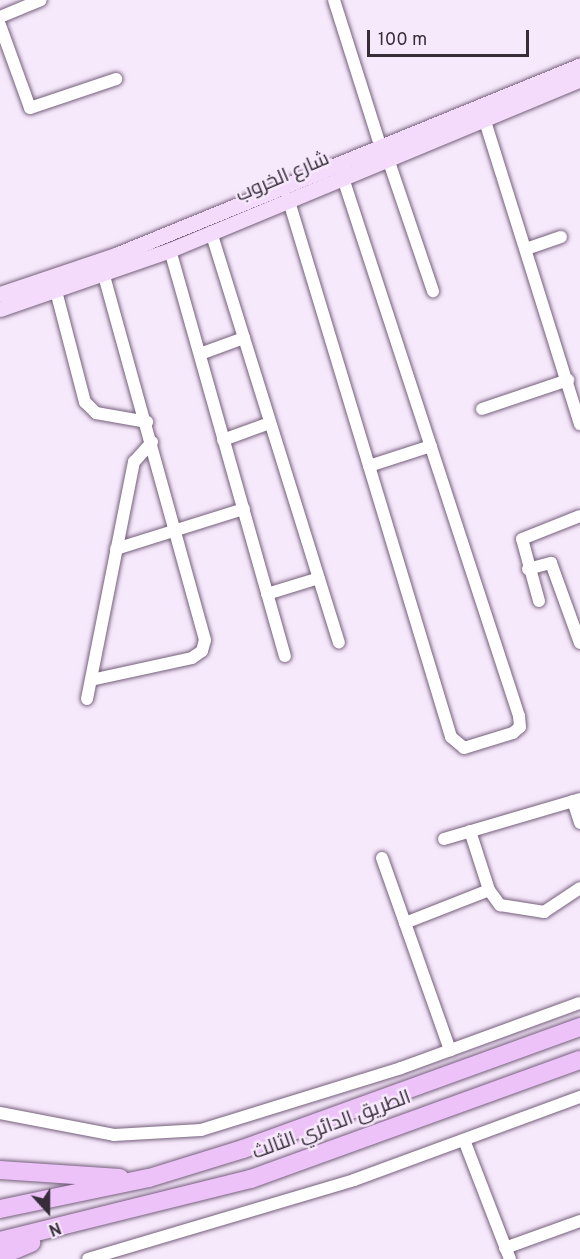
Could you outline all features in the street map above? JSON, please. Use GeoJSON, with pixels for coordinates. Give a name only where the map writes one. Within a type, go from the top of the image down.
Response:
{"type":"FeatureCollection","features":[{"type":"Feature","properties":{"kind":"highway","name":"الطريق الدائري الثالث"},"geometry":{"type":"LineString","coordinates":[[0,1209],[149,1178],[253,1146],[580,1027]]}},
{"type":"Feature","properties":{"kind":"highway","name":"الطريق الدائري الثالث"},"geometry":{"type":"LineString","coordinates":[[0,1241],[252,1179],[580,1060]]}},
{"type":"Feature","properties":{"kind":"highway"},"geometry":{"type":"LineString","coordinates":[[0,1170],[149,1178]]}},
{"type":"Feature","properties":{"kind":"highway","name":"الطريق الدائري الثالث"},"geometry":{"type":"LineString","coordinates":[[0,1197],[149,1178]]}},
{"type":"Feature","properties":{"kind":"highway","name":"الطريق الدائري الثالث"},"geometry":{"type":"LineString","coordinates":[[0,1230],[94,1217]]}},
{"type":"Feature","properties":{"kind":"highway"},"geometry":{"type":"LineString","coordinates":[[0,1256],[94,1217]]}},
{"type":"Feature","properties":{"kind":"main road","name":"شارع الخروب"},"geometry":{"type":"LineString","coordinates":[[0,309],[104,276],[120,261],[384,151],[580,65]]}},
{"type":"Feature","properties":{"kind":"main road","name":"شارع الخروب"},"geometry":{"type":"LineString","coordinates":[[0,294],[120,261],[170,250],[342,176],[384,151],[483,118],[580,79]]}},
{"type":"Feature","properties":{"kind":"street"},"geometry":{"type":"LineString","coordinates":[[0,17],[41,0]]}},
{"type":"Feature","properties":{"kind":"street"},"geometry":{"type":"LineString","coordinates":[[333,0],[433,291]]}},
{"type":"Feature","properties":{"kind":"street"},"geometry":{"type":"LineString","coordinates":[[0,25],[30,108],[116,79]]}},
{"type":"Feature","properties":{"kind":"street"},"geometry":{"type":"LineString","coordinates":[[483,118],[568,380],[580,424]]}},
{"type":"Feature","properties":{"kind":"street"},"geometry":{"type":"LineString","coordinates":[[288,198],[454,742],[464,748],[513,733],[520,727],[519,716],[342,176]]}},
{"type":"Feature","properties":{"kind":"street"},"geometry":{"type":"LineString","coordinates":[[211,232],[339,643]]}},
{"type":"Feature","properties":{"kind":"street"},"geometry":{"type":"LineString","coordinates":[[526,249],[561,237]]}},
{"type":"Feature","properties":{"kind":"street"},"geometry":{"type":"LineString","coordinates":[[170,250],[285,656]]}},
{"type":"Feature","properties":{"kind":"street"},"geometry":{"type":"LineString","coordinates":[[91,680],[202,651],[205,640],[147,422],[104,276]]}},
{"type":"Feature","properties":{"kind":"street"},"geometry":{"type":"LineString","coordinates":[[56,291],[85,402],[96,413],[147,422]]}},
{"type":"Feature","properties":{"kind":"street"},"geometry":{"type":"LineString","coordinates":[[200,354],[244,338]]}},
{"type":"Feature","properties":{"kind":"street"},"geometry":{"type":"LineString","coordinates":[[482,409],[568,380]]}},
{"type":"Feature","properties":{"kind":"street"},"geometry":{"type":"LineString","coordinates":[[223,440],[270,423]]}},
{"type":"Feature","properties":{"kind":"street"},"geometry":{"type":"LineString","coordinates":[[87,699],[134,462],[152,442]]}},
{"type":"Feature","properties":{"kind":"street"},"geometry":{"type":"LineString","coordinates":[[369,466],[431,446]]}},
{"type":"Feature","properties":{"kind":"street"},"geometry":{"type":"LineString","coordinates":[[116,549],[244,509]]}},
{"type":"Feature","properties":{"kind":"street"},"geometry":{"type":"LineString","coordinates":[[539,601],[521,545],[526,535],[580,516]]}},
{"type":"Feature","properties":{"kind":"street"},"geometry":{"type":"LineString","coordinates":[[528,569],[551,563],[580,642]]}},
{"type":"Feature","properties":{"kind":"street"},"geometry":{"type":"LineString","coordinates":[[267,594],[319,578]]}},
{"type":"Feature","properties":{"kind":"street"},"geometry":{"type":"LineString","coordinates":[[444,839],[577,800],[580,823]]}},
{"type":"Feature","properties":{"kind":"street"},"geometry":{"type":"LineString","coordinates":[[470,831],[489,891],[500,905],[535,913],[561,906],[580,888]]}},
{"type":"Feature","properties":{"kind":"street"},"geometry":{"type":"LineString","coordinates":[[382,858],[450,1050]]}},
{"type":"Feature","properties":{"kind":"street"},"geometry":{"type":"LineString","coordinates":[[405,923],[489,891]]}},
{"type":"Feature","properties":{"kind":"street"},"geometry":{"type":"LineString","coordinates":[[0,1113],[114,1135],[182,1133],[450,1050],[580,1003]]}},
{"type":"Feature","properties":{"kind":"street"},"geometry":{"type":"LineString","coordinates":[[88,1259],[354,1180],[580,1097]]}},
{"type":"Feature","properties":{"kind":"street"},"geometry":{"type":"LineString","coordinates":[[464,1140],[508,1253],[580,1221]]}}]}
